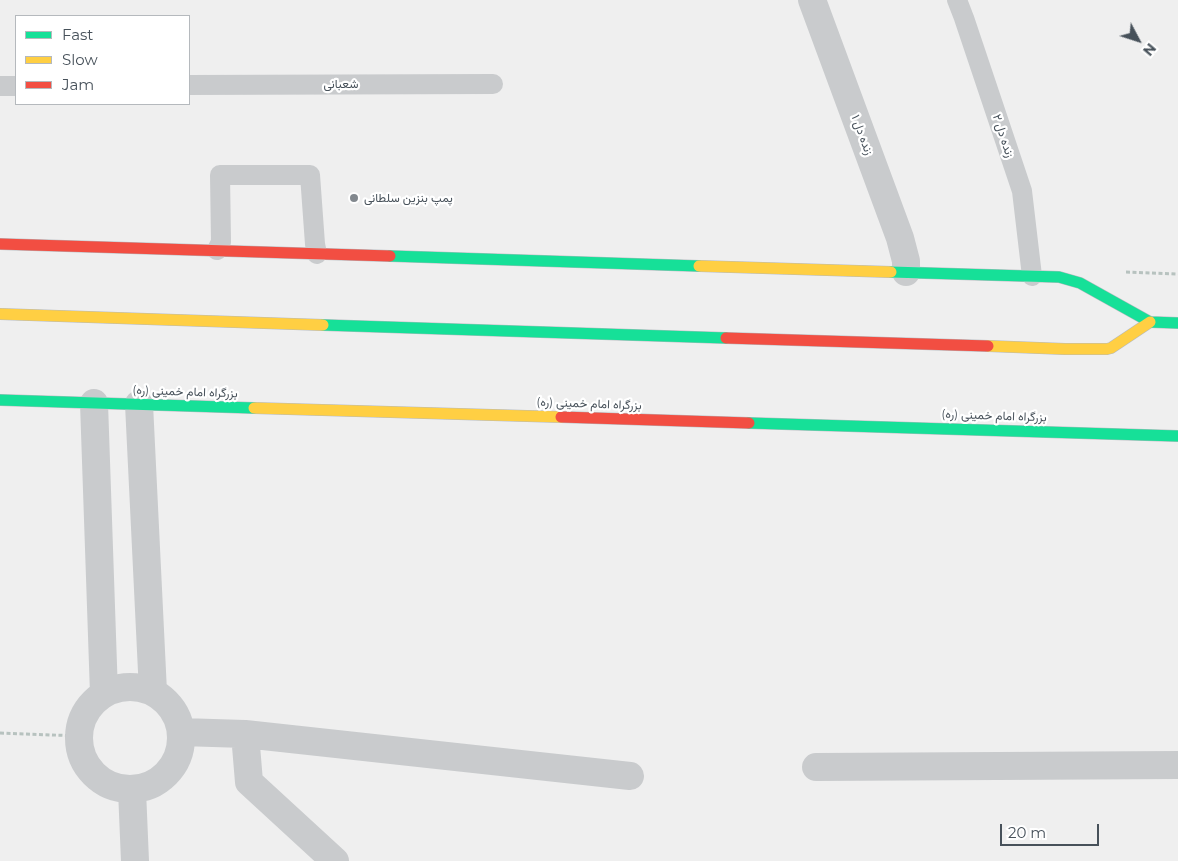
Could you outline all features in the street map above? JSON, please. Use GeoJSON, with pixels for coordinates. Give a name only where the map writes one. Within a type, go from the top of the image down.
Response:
{"type":"FeatureCollection","features":[{"type":"Feature","properties":{"kind":"highway"},"geometry":{"type":"LineString","coordinates":[[0,244],[1059,277],[1080,283],[1150,322],[1178,323]]}},
{"type":"Feature","properties":{"kind":"highway"},"geometry":{"type":"LineString","coordinates":[[0,314],[1065,349],[1111,348],[1150,322]]}},
{"type":"Feature","properties":{"kind":"highway","name":"بزرگراه امام خمینی (ره)"},"geometry":{"type":"LineString","coordinates":[[0,400],[1178,436]]}},
{"type":"Feature","properties":{"kind":"street","name":"زنده دل ۱"},"geometry":{"type":"LineString","coordinates":[[812,0],[900,238],[906,261],[906,272]]}},
{"type":"Feature","properties":{"kind":"street"},"geometry":{"type":"LineString","coordinates":[[94,403],[104,694]]}},
{"type":"Feature","properties":{"kind":"street"},"geometry":{"type":"LineString","coordinates":[[139,404],[153,692]]}},
{"type":"Feature","properties":{"kind":"street"},"geometry":{"type":"LineString","coordinates":[[137,687],[153,692],[166,702],[176,716],[181,732],[180,749],[174,765],[163,777],[148,786],[132,790],[115,788],[100,780],[88,768],[81,753],[78,736],[82,720],[91,705],[104,694],[120,688],[137,687]]}},
{"type":"Feature","properties":{"kind":"street"},"geometry":{"type":"LineString","coordinates":[[181,732],[245,734],[630,776]]}},
{"type":"Feature","properties":{"kind":"street"},"geometry":{"type":"LineString","coordinates":[[245,734],[249,782],[335,861]]}},
{"type":"Feature","properties":{"kind":"street"},"geometry":{"type":"LineString","coordinates":[[816,766],[1178,765]]}},
{"type":"Feature","properties":{"kind":"street"},"geometry":{"type":"LineString","coordinates":[[132,790],[135,861]]}},
{"type":"Feature","properties":{"kind":"lane","name":"زنده دل ۲"},"geometry":{"type":"LineString","coordinates":[[956,0],[964,18],[1022,191],[1032,276]]}},
{"type":"Feature","properties":{"kind":"lane","name":"شعبانی"},"geometry":{"type":"LineString","coordinates":[[190,85],[492,84]]}},
{"type":"Feature","properties":{"kind":"lane"},"geometry":{"type":"LineString","coordinates":[[0,86],[15,86]]}},
{"type":"Feature","properties":{"kind":"lane"},"geometry":{"type":"LineString","coordinates":[[217,250],[221,242],[220,175],[310,174],[317,254]]}},
{"type":"Feature","properties":{"kind":"path"},"geometry":{"type":"LineString","coordinates":[[0,733],[78,736]]}},
{"type":"Feature","properties":{"kind":"traffic: fast"},"geometry":{"type":"LineString","coordinates":[[390,256],[699,266]]}},
{"type":"Feature","properties":{"kind":"traffic: fast"},"geometry":{"type":"LineString","coordinates":[[891,272],[1059,277],[1080,283],[1150,322],[1178,323]]}},
{"type":"Feature","properties":{"kind":"traffic: fast"},"geometry":{"type":"LineString","coordinates":[[323,325],[726,338]]}},
{"type":"Feature","properties":{"kind":"traffic: fast"},"geometry":{"type":"LineString","coordinates":[[0,400],[254,408]]}},
{"type":"Feature","properties":{"kind":"traffic: fast"},"geometry":{"type":"LineString","coordinates":[[749,423],[1178,436]]}},
{"type":"Feature","properties":{"kind":"traffic: slow"},"geometry":{"type":"LineString","coordinates":[[699,266],[891,272]]}},
{"type":"Feature","properties":{"kind":"traffic: slow"},"geometry":{"type":"LineString","coordinates":[[0,314],[323,325]]}},
{"type":"Feature","properties":{"kind":"traffic: slow"},"geometry":{"type":"LineString","coordinates":[[988,346],[1107,349],[1150,322]]}},
{"type":"Feature","properties":{"kind":"traffic: slow"},"geometry":{"type":"LineString","coordinates":[[254,408],[561,417]]}},
{"type":"Feature","properties":{"kind":"traffic: jam"},"geometry":{"type":"LineString","coordinates":[[0,244],[390,256]]}},
{"type":"Feature","properties":{"kind":"traffic: jam"},"geometry":{"type":"LineString","coordinates":[[726,338],[988,346]]}},
{"type":"Feature","properties":{"kind":"traffic: jam"},"geometry":{"type":"LineString","coordinates":[[561,417],[749,423]]}},
{"type":"Feature","properties":{"kind":"place","name":"پمپ بنزین سلطانی"},"geometry":{"type":"Point","coordinates":[354,198]}}]}
